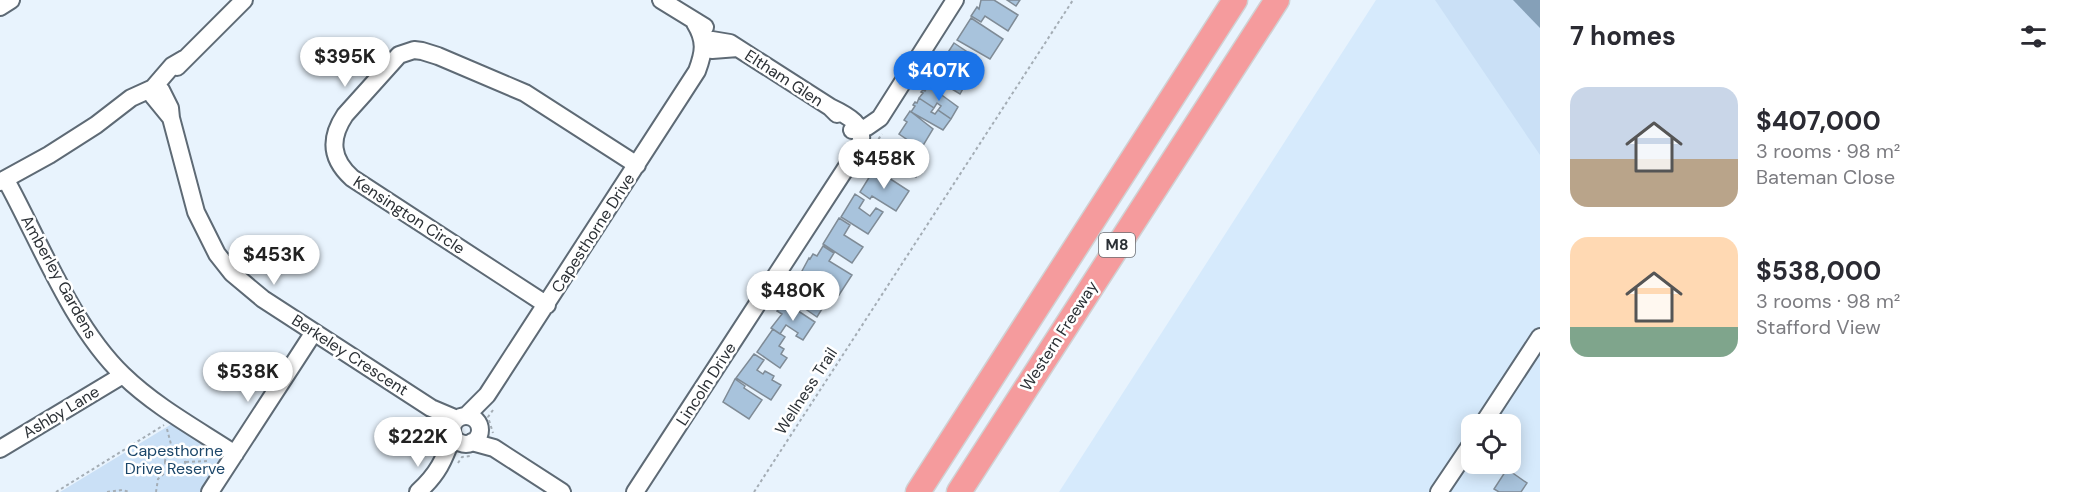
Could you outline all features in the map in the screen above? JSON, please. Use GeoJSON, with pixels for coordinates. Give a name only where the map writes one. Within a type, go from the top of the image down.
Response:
{"type":"FeatureCollection","features":[{"type":"Feature","properties":{"kind":"highway","name":"Western Freeway"},"geometry":{"type":"LineString","coordinates":[[918,492],[1235,0]]}},
{"type":"Feature","properties":{"kind":"highway","name":"Western Freeway"},"geometry":{"type":"LineString","coordinates":[[959,492],[1277,0]]}},
{"type":"Feature","properties":{"kind":"street"},"geometry":{"type":"LineString","coordinates":[[3,181],[49,155],[120,108],[156,91],[172,66],[184,59],[244,0]]}},
{"type":"Feature","properties":{"kind":"street"},"geometry":{"type":"LineString","coordinates":[[661,0],[695,23],[710,45]]}},
{"type":"Feature","properties":{"kind":"street"},"geometry":{"type":"LineString","coordinates":[[857,128],[888,103],[955,0]]}},
{"type":"Feature","properties":{"kind":"street","name":"Eltham Glen"},"geometry":{"type":"LineString","coordinates":[[710,45],[738,48],[830,107],[848,124],[857,128]]}},
{"type":"Feature","properties":{"kind":"street","name":"Capesthorne Drive"},"geometry":{"type":"LineString","coordinates":[[418,492],[436,474],[449,466],[472,434],[546,305],[697,71],[704,51],[710,45]]}},
{"type":"Feature","properties":{"kind":"street","name":"Kensington Circle"},"geometry":{"type":"LineString","coordinates":[[546,305],[352,178],[342,169],[334,148],[338,126],[345,115],[399,55],[422,51],[525,93],[637,165]]}},
{"type":"Feature","properties":{"kind":"street","name":"Berkeley Crescent"},"geometry":{"type":"LineString","coordinates":[[156,91],[171,118],[196,212],[217,254],[248,288],[562,492]]}},
{"type":"Feature","properties":{"kind":"street","name":"Lincoln Drive"},"geometry":{"type":"LineString","coordinates":[[635,492],[854,155],[857,128]]}},
{"type":"Feature","properties":{"kind":"street","name":"Amberley Gardens"},"geometry":{"type":"LineString","coordinates":[[3,181],[83,325],[100,350],[171,420],[235,454]]}},
{"type":"Feature","properties":{"kind":"street"},"geometry":{"type":"LineString","coordinates":[[210,492],[315,332]]}},
{"type":"Feature","properties":{"kind":"street"},"geometry":{"type":"LineString","coordinates":[[1490,414],[1540,337]]}},
{"type":"Feature","properties":{"kind":"street","name":"Ashby Lane"},"geometry":{"type":"LineString","coordinates":[[0,449],[123,375]]}},
{"type":"Feature","properties":{"kind":"street"},"geometry":{"type":"LineString","coordinates":[[1439,492],[1461,459]]}},
{"type":"Feature","properties":{"kind":"path","name":"Wellness Trail"},"geometry":{"type":"LineString","coordinates":[[754,492],[1073,0]]}},
{"type":"Feature","properties":{"kind":"path"},"geometry":{"type":"LineString","coordinates":[[449,466],[462,457],[480,454],[472,434],[493,433],[488,417],[491,401]]}},
{"type":"Feature","properties":{"kind":"path"},"geometry":{"type":"LineString","coordinates":[[171,420],[169,431],[173,452]]}},
{"type":"Feature","properties":{"kind":"path"},"geometry":{"type":"LineString","coordinates":[[56,492],[171,420]]}},
{"type":"Feature","properties":{"kind":"path"},"geometry":{"type":"LineString","coordinates":[[173,452],[182,454],[186,462],[182,471],[174,473],[168,470],[165,459],[173,452]]}},
{"type":"Feature","properties":{"kind":"path"},"geometry":{"type":"LineString","coordinates":[[186,462],[209,461]]}},
{"type":"Feature","properties":{"kind":"path"},"geometry":{"type":"LineString","coordinates":[[156,492],[158,479],[168,470]]}},
{"type":"Feature","properties":{"kind":"path"},"geometry":{"type":"LineString","coordinates":[[107,492],[122,490],[130,492]]}},
{"type":"Feature","properties":{"kind":"shaded area"},"geometry":{"type":"Polygon","coordinates":[[[1376,0],[1540,0],[1540,492],[1059,492],[1376,0]]]}},
{"type":"Feature","properties":{"kind":"shaded area"},"geometry":{"type":"Polygon","coordinates":[[[1513,0],[1540,0],[1540,28],[1513,0]]]}},
{"type":"Feature","properties":{"kind":"green space"},"geometry":{"type":"Polygon","coordinates":[[[1435,0],[1540,0],[1540,155],[1435,0]]]}},
{"type":"Feature","properties":{"kind":"green space","name":"Capesthorne Drive Reserve"},"geometry":{"type":"Polygon","coordinates":[[[175,422],[222,455],[224,462],[206,492],[60,492],[175,422]]]}},
{"type":"Feature","properties":{"kind":"building"},"geometry":{"type":"Polygon","coordinates":[[[981,0],[994,0],[1018,15],[1008,31],[985,16],[981,22],[971,16],[977,7],[979,9],[981,0]]]}},
{"type":"Feature","properties":{"kind":"building"},"geometry":{"type":"Polygon","coordinates":[[[1007,0],[1020,0],[1016,6],[1007,0]]]}},
{"type":"Feature","properties":{"kind":"building"},"geometry":{"type":"Polygon","coordinates":[[[971,18],[1003,39],[990,59],[957,40],[971,18]]]}},
{"type":"Feature","properties":{"kind":"building"},"geometry":{"type":"Polygon","coordinates":[[[954,43],[981,61],[971,78],[943,60],[954,43]]]}},
{"type":"Feature","properties":{"kind":"building"},"geometry":{"type":"Polygon","coordinates":[[[941,63],[968,80],[960,94],[942,83],[937,91],[927,84],[935,72],[933,71],[941,63]]]}},
{"type":"Feature","properties":{"kind":"building"},"geometry":{"type":"Polygon","coordinates":[[[928,85],[958,107],[951,119],[938,110],[941,106],[937,103],[934,108],[919,98],[928,85]]]}},
{"type":"Feature","properties":{"kind":"building"},"geometry":{"type":"Polygon","coordinates":[[[919,98],[934,108],[931,112],[935,114],[938,110],[951,119],[943,130],[911,112],[919,98]]]}},
{"type":"Feature","properties":{"kind":"building"},"geometry":{"type":"Polygon","coordinates":[[[910,111],[933,129],[921,149],[899,134],[907,122],[904,120],[910,111]]]}},
{"type":"Feature","properties":{"kind":"building"},"geometry":{"type":"Polygon","coordinates":[[[891,140],[925,162],[916,177],[907,171],[904,175],[895,169],[898,165],[892,162],[887,171],[877,164],[883,149],[891,140]]]}},
{"type":"Feature","properties":{"kind":"building"},"geometry":{"type":"Polygon","coordinates":[[[872,167],[909,191],[896,211],[872,196],[870,199],[860,192],[870,176],[868,174],[872,167]]]}},
{"type":"Feature","properties":{"kind":"building"},"geometry":{"type":"Polygon","coordinates":[[[855,194],[864,200],[859,208],[870,216],[876,208],[883,212],[868,234],[841,217],[855,194]]]}},
{"type":"Feature","properties":{"kind":"building"},"geometry":{"type":"Polygon","coordinates":[[[839,218],[850,225],[844,235],[863,247],[852,263],[823,244],[839,218]]]}},
{"type":"Feature","properties":{"kind":"building"},"geometry":{"type":"Polygon","coordinates":[[[823,246],[834,253],[829,261],[852,275],[839,295],[802,271],[809,258],[813,254],[817,256],[823,246]]]}},
{"type":"Feature","properties":{"kind":"building"},"geometry":{"type":"Polygon","coordinates":[[[803,273],[813,280],[808,289],[827,301],[817,317],[791,299],[796,288],[798,289],[801,285],[797,283],[803,273]]]}},
{"type":"Feature","properties":{"kind":"building"},"geometry":{"type":"Polygon","coordinates":[[[786,303],[815,322],[803,340],[796,336],[798,333],[786,325],[780,334],[771,328],[782,314],[777,311],[782,309],[786,303]]]}},
{"type":"Feature","properties":{"kind":"building"},"geometry":{"type":"Polygon","coordinates":[[[773,329],[785,337],[779,346],[784,349],[781,354],[787,358],[780,368],[757,352],[773,329]]]}},
{"type":"Feature","properties":{"kind":"building"},"geometry":{"type":"Polygon","coordinates":[[[754,354],[764,360],[757,370],[774,376],[772,380],[781,385],[771,400],[736,378],[754,354]]]}},
{"type":"Feature","properties":{"kind":"building"},"geometry":{"type":"Polygon","coordinates":[[[735,379],[762,400],[749,419],[723,402],[735,379]]]}},
{"type":"Feature","properties":{"kind":"building"},"geometry":{"type":"Polygon","coordinates":[[[1504,474],[1514,474],[1527,483],[1521,492],[1499,492],[1494,489],[1504,474]]]}}]}
